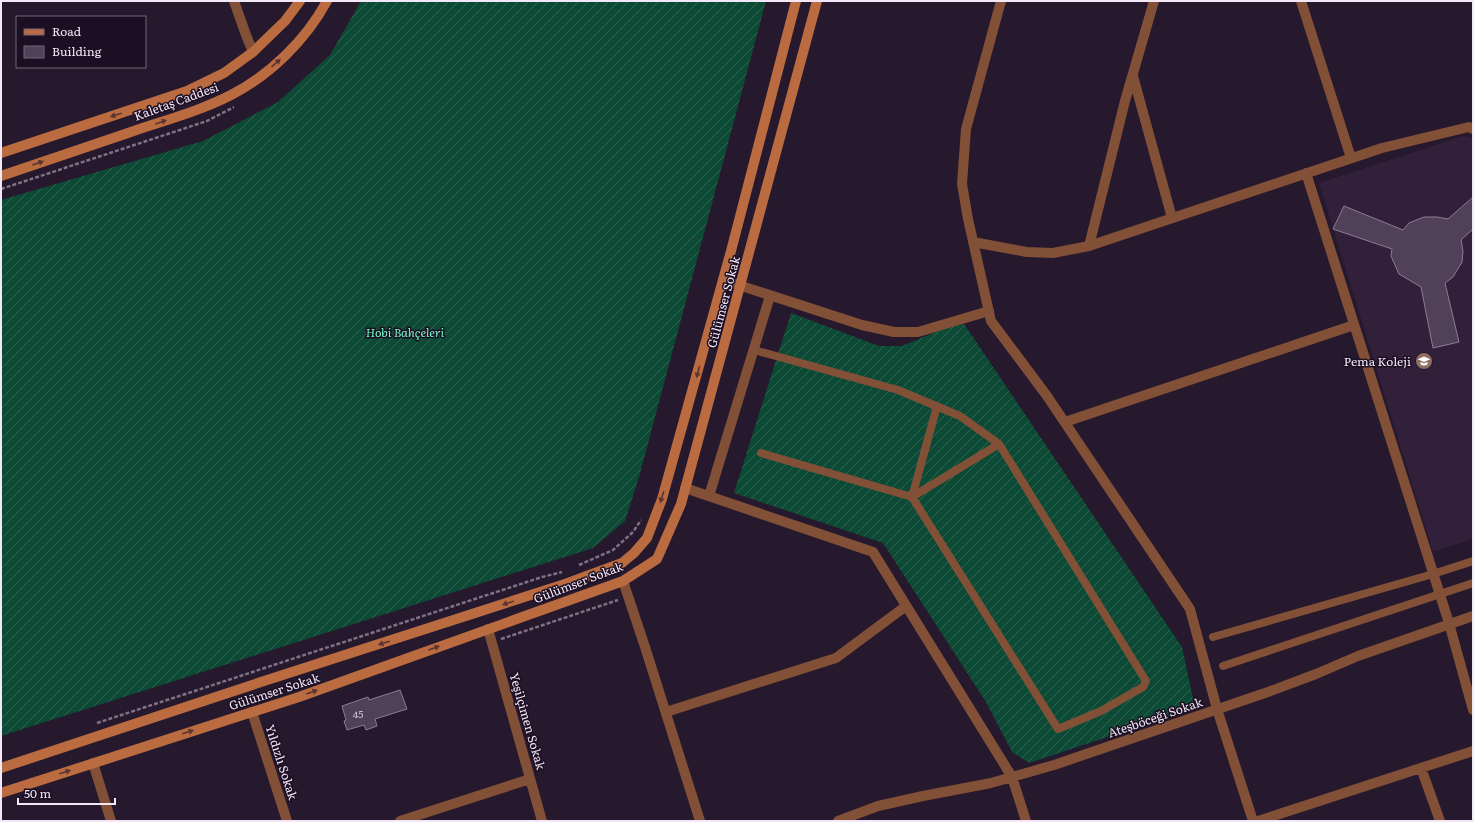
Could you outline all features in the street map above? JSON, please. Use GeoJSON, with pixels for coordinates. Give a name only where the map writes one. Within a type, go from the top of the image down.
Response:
{"type":"FeatureCollection","features":[{"type":"Feature","properties":{"kind":"street"},"geometry":{"type":"LineString","coordinates":[[234,1],[253,52]]}},
{"type":"Feature","properties":{"kind":"street","name":"Kaletaş Caddesi"},"geometry":{"type":"LineString","coordinates":[[1,153],[187,92],[224,73],[253,52],[285,21],[300,1]]}},
{"type":"Feature","properties":{"kind":"street","name":"Kaletaş Caddesi"},"geometry":{"type":"LineString","coordinates":[[1,176],[194,111],[230,95],[256,80],[278,62],[306,34],[318,19],[327,1]]}},
{"type":"Feature","properties":{"kind":"street"},"geometry":{"type":"LineString","coordinates":[[1,768],[550,589],[622,562],[634,553],[647,538],[662,499],[723,280],[796,1]]}},
{"type":"Feature","properties":{"kind":"street","name":"Gülümser Sokak"},"geometry":{"type":"LineString","coordinates":[[1,793],[299,697],[623,581],[657,559],[681,504],[686,488],[817,1]]}},
{"type":"Feature","properties":{"kind":"street"},"geometry":{"type":"LineString","coordinates":[[1001,1],[966,129],[962,184],[973,242],[991,321],[1047,396],[1190,608],[1217,709],[1252,821]]}},
{"type":"Feature","properties":{"kind":"street"},"geometry":{"type":"LineString","coordinates":[[1089,246],[1132,75],[1154,1]]}},
{"type":"Feature","properties":{"kind":"street"},"geometry":{"type":"LineString","coordinates":[[1301,1],[1351,158]]}},
{"type":"Feature","properties":{"kind":"street"},"geometry":{"type":"LineString","coordinates":[[1132,75],[1172,218]]}},
{"type":"Feature","properties":{"kind":"street"},"geometry":{"type":"LineString","coordinates":[[973,242],[1027,252],[1054,253],[1089,246],[1382,148],[1469,127],[1473,129]]}},
{"type":"Feature","properties":{"kind":"street"},"geometry":{"type":"LineString","coordinates":[[1306,173],[1440,594],[1473,710]]}},
{"type":"Feature","properties":{"kind":"street"},"geometry":{"type":"LineString","coordinates":[[723,280],[862,325],[894,332],[918,332],[989,311]]}},
{"type":"Feature","properties":{"kind":"street"},"geometry":{"type":"LineString","coordinates":[[709,496],[770,296]]}},
{"type":"Feature","properties":{"kind":"street"},"geometry":{"type":"LineString","coordinates":[[1065,422],[1354,326]]}},
{"type":"Feature","properties":{"kind":"street"},"geometry":{"type":"LineString","coordinates":[[686,488],[873,552],[1012,777],[1026,821]]}},
{"type":"Feature","properties":{"kind":"street"},"geometry":{"type":"LineString","coordinates":[[623,581],[700,821]]}},
{"type":"Feature","properties":{"kind":"street"},"geometry":{"type":"LineString","coordinates":[[666,712],[836,658],[906,606]]}},
{"type":"Feature","properties":{"kind":"street","name":"Ateşböceği Sokak"},"geometry":{"type":"LineString","coordinates":[[838,821],[878,806],[991,783],[1054,765],[1268,692],[1358,656],[1448,623],[1473,616]]}},
{"type":"Feature","properties":{"kind":"street","name":"Yeşilçimen Sokak"},"geometry":{"type":"LineString","coordinates":[[488,629],[542,821]]}},
{"type":"Feature","properties":{"kind":"street","name":"Yıldızlı Sokak"},"geometry":{"type":"LineString","coordinates":[[252,712],[287,821]]}},
{"type":"Feature","properties":{"kind":"street"},"geometry":{"type":"LineString","coordinates":[[1258,821],[1473,751]]}},
{"type":"Feature","properties":{"kind":"street"},"geometry":{"type":"LineString","coordinates":[[93,763],[111,821]]}},
{"type":"Feature","properties":{"kind":"street"},"geometry":{"type":"LineString","coordinates":[[1421,768],[1440,821]]}},
{"type":"Feature","properties":{"kind":"street"},"geometry":{"type":"LineString","coordinates":[[400,821],[530,779]]}},
{"type":"Feature","properties":{"kind":"lane"},"geometry":{"type":"LineString","coordinates":[[754,350],[898,390],[960,416],[999,444],[1146,681],[1143,687],[1101,711],[1058,729],[912,497],[761,453]]}},
{"type":"Feature","properties":{"kind":"lane"},"geometry":{"type":"LineString","coordinates":[[912,497],[937,406]]}},
{"type":"Feature","properties":{"kind":"lane"},"geometry":{"type":"LineString","coordinates":[[912,497],[999,444]]}},
{"type":"Feature","properties":{"kind":"lane"},"geometry":{"type":"LineString","coordinates":[[1213,637],[1433,574],[1473,561]]}},
{"type":"Feature","properties":{"kind":"lane"},"geometry":{"type":"LineString","coordinates":[[1223,666],[1473,583]]}},
{"type":"Feature","properties":{"kind":"path"},"geometry":{"type":"LineString","coordinates":[[574,568],[613,550],[633,532],[644,515]]}},
{"type":"Feature","properties":{"kind":"path"},"geometry":{"type":"LineString","coordinates":[[90,725],[542,577],[568,570]]}},
{"type":"Feature","properties":{"kind":"path"},"geometry":{"type":"LineString","coordinates":[[492,642],[616,601],[627,594]]}},
{"type":"Feature","properties":{"kind":"shaded area","name":"Pema Koleji"},"geometry":{"type":"Polygon","coordinates":[[[1463,136],[1473,138],[1473,539],[1433,552],[1319,183],[1463,136]]]}},
{"type":"Feature","properties":{"kind":"green space","name":"Hobi Bahçeleri"},"geometry":{"type":"Polygon","coordinates":[[[361,1],[766,1],[639,477],[625,521],[593,548],[1,736],[1,200],[203,141],[278,102],[330,55],[361,1]]]}},
{"type":"Feature","properties":{"kind":"green space"},"geometry":{"type":"Polygon","coordinates":[[[791,313],[879,346],[902,346],[962,321],[1182,647],[1195,708],[1029,763],[1012,752],[986,702],[883,543],[734,493],[791,313]]]}},
{"type":"Feature","properties":{"kind":"building"},"geometry":{"type":"Polygon","coordinates":[[[1473,197],[1473,229],[1461,240],[1463,251],[1462,262],[1453,277],[1445,283],[1459,342],[1433,348],[1421,287],[1399,274],[1391,256],[1392,249],[1333,229],[1344,206],[1403,230],[1409,223],[1424,217],[1448,219],[1473,197]]]}},
{"type":"Feature","properties":{"kind":"building"},"geometry":{"type":"Polygon","coordinates":[[[400,690],[407,709],[375,719],[377,726],[366,730],[364,725],[347,730],[342,706],[368,697],[369,700],[400,690]]]}},
{"type":"Feature","properties":{"kind":"place","name":"Pema Koleji"},"geometry":{"type":"Point","coordinates":[1424,361]}}]}
